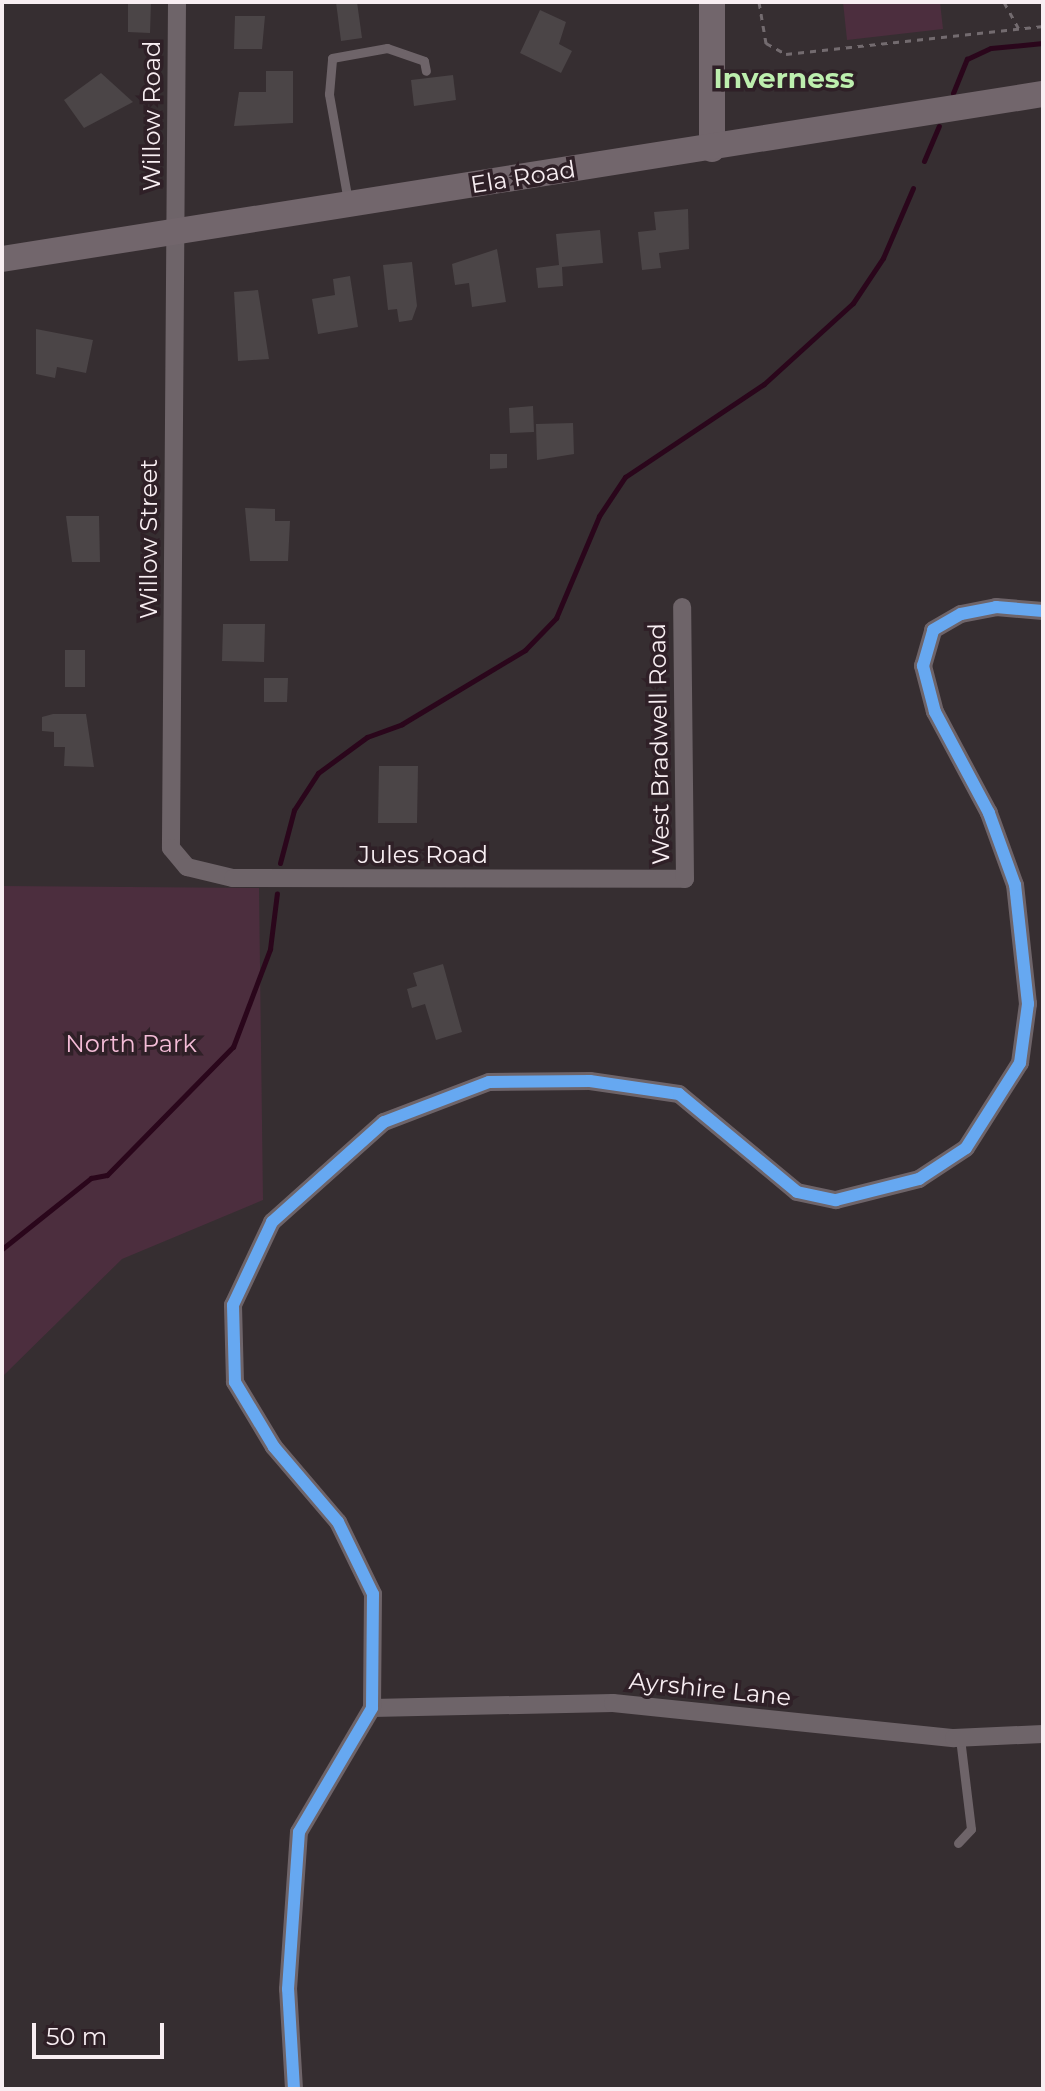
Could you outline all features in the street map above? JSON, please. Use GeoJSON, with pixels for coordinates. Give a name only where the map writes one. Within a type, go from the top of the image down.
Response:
{"type":"FeatureCollection","features":[{"type":"Feature","properties":{"kind":"main road"},"geometry":{"type":"LineString","coordinates":[[712,2],[712,149]]}},
{"type":"Feature","properties":{"kind":"main road","name":"Ela Road"},"geometry":{"type":"LineString","coordinates":[[2,259],[712,149],[1043,94]]}},
{"type":"Feature","properties":{"kind":"street","name":"Willow Road"},"geometry":{"type":"LineString","coordinates":[[175,230],[177,2]]}},
{"type":"Feature","properties":{"kind":"street","name":"Willow Street"},"geometry":{"type":"LineString","coordinates":[[171,848],[175,230]]}},
{"type":"Feature","properties":{"kind":"street","name":"West Bradwell Road"},"geometry":{"type":"LineString","coordinates":[[682,607],[685,879]]}},
{"type":"Feature","properties":{"kind":"street"},"geometry":{"type":"LineString","coordinates":[[294,2089],[288,1989],[299,1832],[372,1708],[373,1594],[338,1522],[274,1447],[235,1382],[233,1305],[272,1222],[384,1122],[489,1082],[590,1081],[679,1094],[797,1192],[836,1200],[919,1179],[966,1148],[1020,1063],[1028,1004],[1015,885],[989,813],[935,712],[923,666],[933,630],[961,614],[996,607],[1043,611]]}},
{"type":"Feature","properties":{"kind":"street","name":"Jules Road"},"geometry":{"type":"LineString","coordinates":[[171,848],[187,867],[233,878],[685,879]]}},
{"type":"Feature","properties":{"kind":"street","name":"Ayrshire Lane"},"geometry":{"type":"LineString","coordinates":[[372,1708],[613,1703],[960,1738],[1043,1734]]}},
{"type":"Feature","properties":{"kind":"lane"},"geometry":{"type":"LineString","coordinates":[[349,204],[329,94],[332,58],[387,48],[424,61],[426,71]]}},
{"type":"Feature","properties":{"kind":"lane"},"geometry":{"type":"LineString","coordinates":[[958,1843],[971,1829],[960,1738]]}},
{"type":"Feature","properties":{"kind":"path"},"geometry":{"type":"LineString","coordinates":[[759,2],[766,43],[786,54],[1043,26]]}},
{"type":"Feature","properties":{"kind":"path"},"geometry":{"type":"LineString","coordinates":[[1004,2],[1019,29]]}},
{"type":"Feature","properties":{"kind":"green space"},"geometry":{"type":"Polygon","coordinates":[[[843,2],[940,2],[943,29],[847,40],[843,2]]]}},
{"type":"Feature","properties":{"kind":"green space","name":"North Park"},"geometry":{"type":"Polygon","coordinates":[[[2,886],[259,888],[263,1200],[122,1259],[2,1377],[2,886]]]}},
{"type":"Feature","properties":{"kind":"building"},"geometry":{"type":"Polygon","coordinates":[[[128,2],[151,2],[150,33],[128,32],[128,2]]]}},
{"type":"Feature","properties":{"kind":"building"},"geometry":{"type":"Polygon","coordinates":[[[336,2],[357,2],[362,38],[341,41],[336,2]]]}},
{"type":"Feature","properties":{"kind":"building"},"geometry":{"type":"Polygon","coordinates":[[[540,10],[566,22],[559,44],[572,51],[561,73],[520,53],[540,10]]]}},
{"type":"Feature","properties":{"kind":"building"},"geometry":{"type":"Polygon","coordinates":[[[235,16],[265,16],[262,49],[234,49],[235,16]]]}},
{"type":"Feature","properties":{"kind":"building"},"geometry":{"type":"Polygon","coordinates":[[[266,71],[293,71],[293,123],[234,126],[239,92],[266,92],[266,71]]]}},
{"type":"Feature","properties":{"kind":"building"},"geometry":{"type":"Polygon","coordinates":[[[101,73],[133,102],[84,128],[64,100],[101,73]]]}},
{"type":"Feature","properties":{"kind":"building"},"geometry":{"type":"Polygon","coordinates":[[[453,75],[456,100],[414,106],[411,80],[453,75]]]}},
{"type":"Feature","properties":{"kind":"building"},"geometry":{"type":"Polygon","coordinates":[[[688,209],[689,249],[659,253],[661,268],[642,270],[638,232],[656,230],[654,212],[688,209]]]}},
{"type":"Feature","properties":{"kind":"building"},"geometry":{"type":"Polygon","coordinates":[[[600,230],[603,263],[562,267],[563,286],[538,288],[536,268],[559,265],[556,234],[600,230]]]}},
{"type":"Feature","properties":{"kind":"building"},"geometry":{"type":"Polygon","coordinates":[[[497,249],[506,302],[472,307],[469,283],[455,285],[452,264],[497,249]]]}},
{"type":"Feature","properties":{"kind":"building"},"geometry":{"type":"Polygon","coordinates":[[[412,262],[417,306],[412,320],[399,322],[397,309],[388,310],[383,265],[412,262]]]}},
{"type":"Feature","properties":{"kind":"building"},"geometry":{"type":"Polygon","coordinates":[[[350,276],[358,327],[318,334],[312,299],[335,295],[333,279],[350,276]]]}},
{"type":"Feature","properties":{"kind":"building"},"geometry":{"type":"Polygon","coordinates":[[[258,290],[269,359],[238,361],[234,292],[258,290]]]}},
{"type":"Feature","properties":{"kind":"building"},"geometry":{"type":"Polygon","coordinates":[[[36,329],[93,340],[86,373],[57,367],[55,378],[36,374],[36,329]]]}},
{"type":"Feature","properties":{"kind":"building"},"geometry":{"type":"Polygon","coordinates":[[[533,406],[534,432],[510,433],[509,408],[533,406]]]}},
{"type":"Feature","properties":{"kind":"building"},"geometry":{"type":"Polygon","coordinates":[[[573,423],[574,454],[537,460],[536,424],[573,423]]]}},
{"type":"Feature","properties":{"kind":"building"},"geometry":{"type":"Polygon","coordinates":[[[490,454],[507,454],[507,468],[490,469],[490,454]]]}},
{"type":"Feature","properties":{"kind":"building"},"geometry":{"type":"Polygon","coordinates":[[[245,508],[275,509],[275,521],[290,521],[288,561],[250,561],[245,508]]]}},
{"type":"Feature","properties":{"kind":"building"},"geometry":{"type":"Polygon","coordinates":[[[66,516],[99,516],[100,562],[72,562],[66,516]]]}},
{"type":"Feature","properties":{"kind":"building"},"geometry":{"type":"Polygon","coordinates":[[[223,624],[265,624],[264,662],[222,661],[223,624]]]}},
{"type":"Feature","properties":{"kind":"building"},"geometry":{"type":"Polygon","coordinates":[[[65,650],[85,650],[85,687],[65,687],[65,650]]]}},
{"type":"Feature","properties":{"kind":"building"},"geometry":{"type":"Polygon","coordinates":[[[264,678],[288,678],[287,702],[264,702],[264,678]]]}},
{"type":"Feature","properties":{"kind":"building"},"geometry":{"type":"Polygon","coordinates":[[[86,714],[94,767],[64,766],[65,747],[54,747],[54,732],[42,731],[42,717],[86,714]]]}},
{"type":"Feature","properties":{"kind":"building"},"geometry":{"type":"Polygon","coordinates":[[[379,766],[418,766],[417,823],[378,823],[379,766]]]}},
{"type":"Feature","properties":{"kind":"building"},"geometry":{"type":"Polygon","coordinates":[[[443,964],[462,1032],[436,1040],[425,1004],[412,1008],[407,989],[417,986],[413,973],[443,964]]]}},
{"type":"Feature","properties":{"kind":"waterway"},"geometry":{"type":"LineString","coordinates":[[953,93],[967,59],[991,48],[1043,43]]}},
{"type":"Feature","properties":{"kind":"waterway"},"geometry":{"type":"LineString","coordinates":[[924,161],[939,126]]}},
{"type":"Feature","properties":{"kind":"waterway"},"geometry":{"type":"LineString","coordinates":[[280,863],[294,810],[318,773],[367,737],[402,724],[525,650],[556,618],[599,516],[625,477],[764,384],[853,303],[883,258],[913,188]]}},
{"type":"Feature","properties":{"kind":"waterway"},"geometry":{"type":"LineString","coordinates":[[2,1249],[91,1178],[107,1175],[233,1047],[270,949],[277,893]]}},
{"type":"Feature","properties":{"kind":"cycle path"},"geometry":{"type":"LineString","coordinates":[[294,2089],[288,1989],[299,1832],[372,1708],[373,1594],[338,1522],[274,1447],[235,1382],[233,1305],[272,1222],[384,1122],[489,1082],[590,1081],[679,1094],[797,1192],[836,1200],[919,1179],[966,1148],[1020,1063],[1028,1004],[1015,885],[989,813],[935,712],[923,666],[933,630],[961,614],[996,607],[1043,611]]}},
{"type":"Feature","properties":{"kind":"district","name":"Inverness"},"geometry":{"type":"Point","coordinates":[784,78]}}]}
